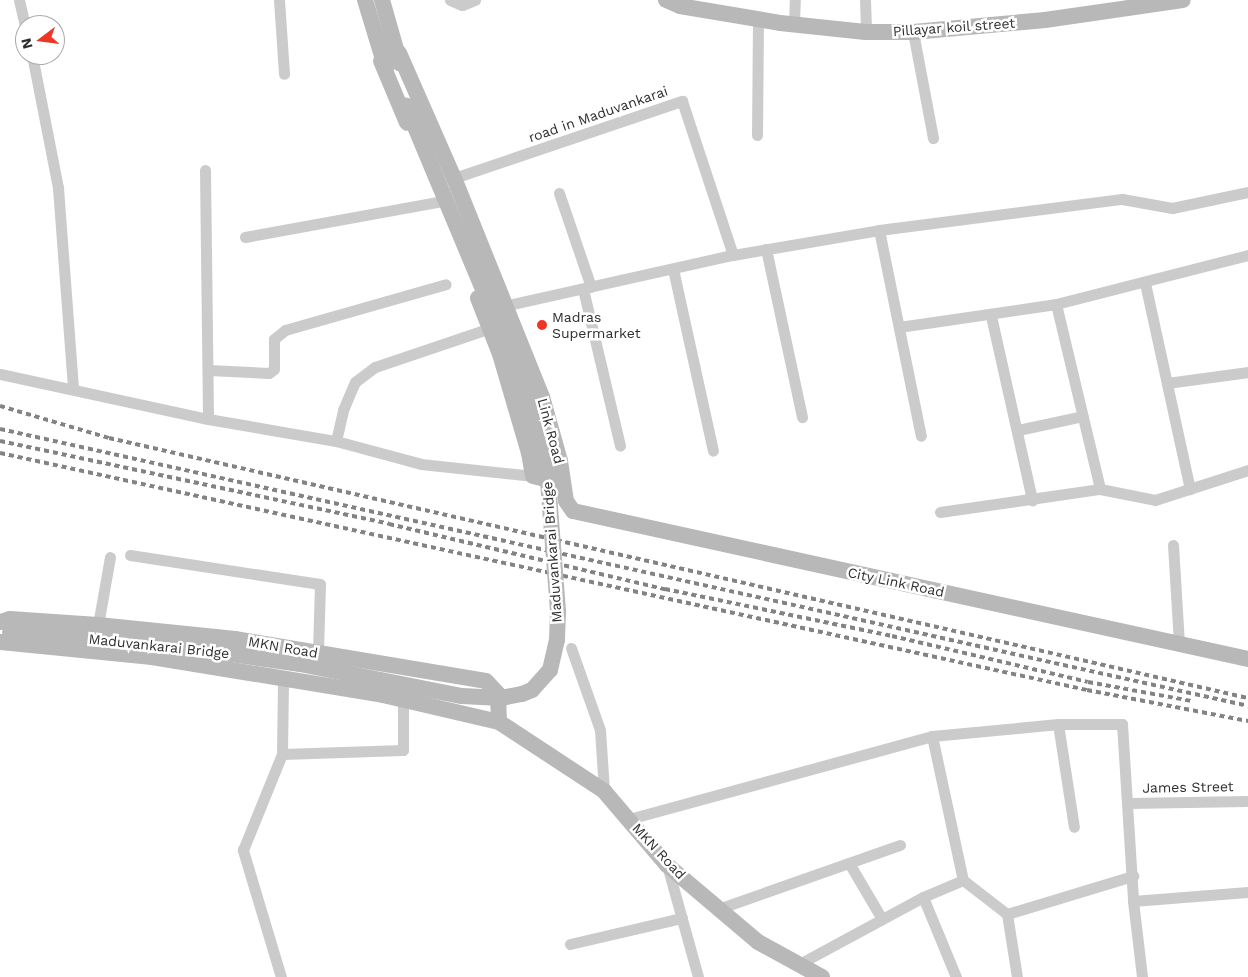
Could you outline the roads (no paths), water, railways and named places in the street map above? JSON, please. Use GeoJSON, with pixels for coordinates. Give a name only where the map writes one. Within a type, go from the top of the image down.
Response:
{"type":"FeatureCollection","features":[{"type":"Feature","properties":{"kind":"street"},"geometry":{"type":"LineString","coordinates":[[19,0],[23,15]]}},
{"type":"Feature","properties":{"kind":"street"},"geometry":{"type":"LineString","coordinates":[[279,0],[284,74]]}},
{"type":"Feature","properties":{"kind":"street"},"geometry":{"type":"LineString","coordinates":[[364,0],[381,60],[406,105]]}},
{"type":"Feature","properties":{"kind":"street"},"geometry":{"type":"LineString","coordinates":[[382,0],[399,53],[406,105]]}},
{"type":"Feature","properties":{"kind":"street"},"geometry":{"type":"LineString","coordinates":[[450,0],[462,5],[475,0]]}},
{"type":"Feature","properties":{"kind":"street","name":"Pillayar koil street"},"geometry":{"type":"LineString","coordinates":[[666,0],[680,6],[758,19],[866,32],[913,32],[1044,20],[1183,0]]}},
{"type":"Feature","properties":{"kind":"street"},"geometry":{"type":"LineString","coordinates":[[794,24],[795,0]]}},
{"type":"Feature","properties":{"kind":"street"},"geometry":{"type":"LineString","coordinates":[[865,0],[866,32]]}},
{"type":"Feature","properties":{"kind":"street"},"geometry":{"type":"LineString","coordinates":[[758,19],[758,134]]}},
{"type":"Feature","properties":{"kind":"street"},"geometry":{"type":"LineString","coordinates":[[913,32],[933,138]]}},
{"type":"Feature","properties":{"kind":"street","name":"Link Road"},"geometry":{"type":"LineString","coordinates":[[381,60],[490,328],[520,422],[533,476],[563,484],[542,397],[454,178],[399,53]]}},
{"type":"Feature","properties":{"kind":"street"},"geometry":{"type":"LineString","coordinates":[[34,65],[58,188],[73,388]]}},
{"type":"Feature","properties":{"kind":"street","name":"road in Maduvankarai"},"geometry":{"type":"LineString","coordinates":[[454,178],[682,101],[733,255]]}},
{"type":"Feature","properties":{"kind":"street","name":"Maduvankarai Bridge"},"geometry":{"type":"LineString","coordinates":[[3,629],[156,643],[300,664],[462,696],[501,698],[522,694],[532,690],[550,670],[558,640],[558,611],[549,490],[538,432],[528,397],[406,105]]}},
{"type":"Feature","properties":{"kind":"street"},"geometry":{"type":"LineString","coordinates":[[205,170],[208,418]]}},
{"type":"Feature","properties":{"kind":"street"},"geometry":{"type":"LineString","coordinates":[[504,306],[733,255],[879,230],[1122,199],[1172,208],[1248,192]]}},
{"type":"Feature","properties":{"kind":"street"},"geometry":{"type":"LineString","coordinates":[[559,194],[587,288],[620,446]]}},
{"type":"Feature","properties":{"kind":"street"},"geometry":{"type":"LineString","coordinates":[[245,237],[438,202]]}},
{"type":"Feature","properties":{"kind":"street"},"geometry":{"type":"LineString","coordinates":[[879,230],[921,436]]}},
{"type":"Feature","properties":{"kind":"street"},"geometry":{"type":"LineString","coordinates":[[766,249],[802,417]]}},
{"type":"Feature","properties":{"kind":"street"},"geometry":{"type":"LineString","coordinates":[[899,327],[991,316],[1056,304],[1248,255]]}},
{"type":"Feature","properties":{"kind":"street"},"geometry":{"type":"LineString","coordinates":[[673,269],[713,451]]}},
{"type":"Feature","properties":{"kind":"street"},"geometry":{"type":"LineString","coordinates":[[1145,282],[1190,489]]}},
{"type":"Feature","properties":{"kind":"street"},"geometry":{"type":"LineString","coordinates":[[208,370],[270,373],[274,369],[274,339],[285,330],[446,284]]}},
{"type":"Feature","properties":{"kind":"street"},"geometry":{"type":"LineString","coordinates":[[1056,304],[1100,489]]}},
{"type":"Feature","properties":{"kind":"street"},"geometry":{"type":"LineString","coordinates":[[991,316],[1018,430],[1032,500]]}},
{"type":"Feature","properties":{"kind":"street"},"geometry":{"type":"LineString","coordinates":[[336,441],[355,382],[375,367],[490,328]]}},
{"type":"Feature","properties":{"kind":"street"},"geometry":{"type":"LineString","coordinates":[[1167,383],[1248,372]]}},
{"type":"Feature","properties":{"kind":"street"},"geometry":{"type":"LineString","coordinates":[[0,374],[208,418],[336,441],[421,464],[533,476]]}},
{"type":"Feature","properties":{"kind":"street"},"geometry":{"type":"LineString","coordinates":[[1018,430],[1083,416]]}},
{"type":"Feature","properties":{"kind":"street"},"geometry":{"type":"LineString","coordinates":[[940,512],[981,504],[1032,500],[1100,489],[1155,500],[1248,470]]}},
{"type":"Feature","properties":{"kind":"street","name":"City Link Road"},"geometry":{"type":"LineString","coordinates":[[563,484],[566,501],[573,511],[586,516],[1248,659]]}},
{"type":"Feature","properties":{"kind":"street"},"geometry":{"type":"LineString","coordinates":[[1173,545],[1179,643]]}},
{"type":"Feature","properties":{"kind":"street"},"geometry":{"type":"LineString","coordinates":[[130,555],[320,584],[318,653]]}},
{"type":"Feature","properties":{"kind":"street"},"geometry":{"type":"LineString","coordinates":[[98,625],[110,557]]}},
{"type":"Feature","properties":{"kind":"street","name":"MKN Road"},"geometry":{"type":"LineString","coordinates":[[3,629],[98,625],[235,639],[486,681],[498,694],[499,722]]}},
{"type":"Feature","properties":{"kind":"street","name":"MKN Road"},"geometry":{"type":"LineString","coordinates":[[3,629],[152,657],[403,700],[499,722],[604,791],[667,865],[758,942],[801,963],[822,977]]}},
{"type":"Feature","properties":{"kind":"street"},"geometry":{"type":"LineString","coordinates":[[571,648],[600,730],[604,791]]}},
{"type":"Feature","properties":{"kind":"street"},"geometry":{"type":"LineString","coordinates":[[281,977],[243,850],[282,754],[283,680]]}},
{"type":"Feature","properties":{"kind":"street"},"geometry":{"type":"LineString","coordinates":[[282,754],[403,750],[403,700]]}},
{"type":"Feature","properties":{"kind":"street"},"geometry":{"type":"LineString","coordinates":[[1058,724],[1074,827]]}},
{"type":"Feature","properties":{"kind":"street"},"geometry":{"type":"LineString","coordinates":[[629,819],[932,736],[1058,724],[1122,724],[1133,876],[1133,902],[1142,977]]}},
{"type":"Feature","properties":{"kind":"street"},"geometry":{"type":"LineString","coordinates":[[932,736],[963,880],[1006,914],[1017,977]]}},
{"type":"Feature","properties":{"kind":"street","name":"James Street"},"geometry":{"type":"LineString","coordinates":[[1128,803],[1248,801]]}},
{"type":"Feature","properties":{"kind":"street"},"geometry":{"type":"LineString","coordinates":[[718,909],[900,846]]}},
{"type":"Feature","properties":{"kind":"street"},"geometry":{"type":"LineString","coordinates":[[849,863],[882,919]]}},
{"type":"Feature","properties":{"kind":"street"},"geometry":{"type":"LineString","coordinates":[[667,865],[698,977]]}},
{"type":"Feature","properties":{"kind":"street"},"geometry":{"type":"LineString","coordinates":[[1006,914],[1133,876]]}},
{"type":"Feature","properties":{"kind":"street"},"geometry":{"type":"LineString","coordinates":[[801,963],[923,897],[963,880]]}},
{"type":"Feature","properties":{"kind":"street"},"geometry":{"type":"LineString","coordinates":[[1133,902],[1248,892]]}},
{"type":"Feature","properties":{"kind":"street"},"geometry":{"type":"LineString","coordinates":[[923,897],[956,977]]}},
{"type":"Feature","properties":{"kind":"street"},"geometry":{"type":"LineString","coordinates":[[570,944],[682,918]]}},
{"type":"Feature","properties":{"kind":"railway"},"geometry":{"type":"LineString","coordinates":[[0,406],[109,438],[1248,698]]}},
{"type":"Feature","properties":{"kind":"railway"},"geometry":{"type":"LineString","coordinates":[[0,429],[1248,706]]}},
{"type":"Feature","properties":{"kind":"railway"},"geometry":{"type":"LineString","coordinates":[[0,441],[389,524],[665,589],[892,636],[1088,682],[1192,701]]}},
{"type":"Feature","properties":{"kind":"railway"},"geometry":{"type":"LineString","coordinates":[[0,453],[1087,690],[1248,721]]}},
{"type":"Feature","properties":{"kind":"place","name":"Madras Supermarket"},"geometry":{"type":"Point","coordinates":[542,325]}}]}
